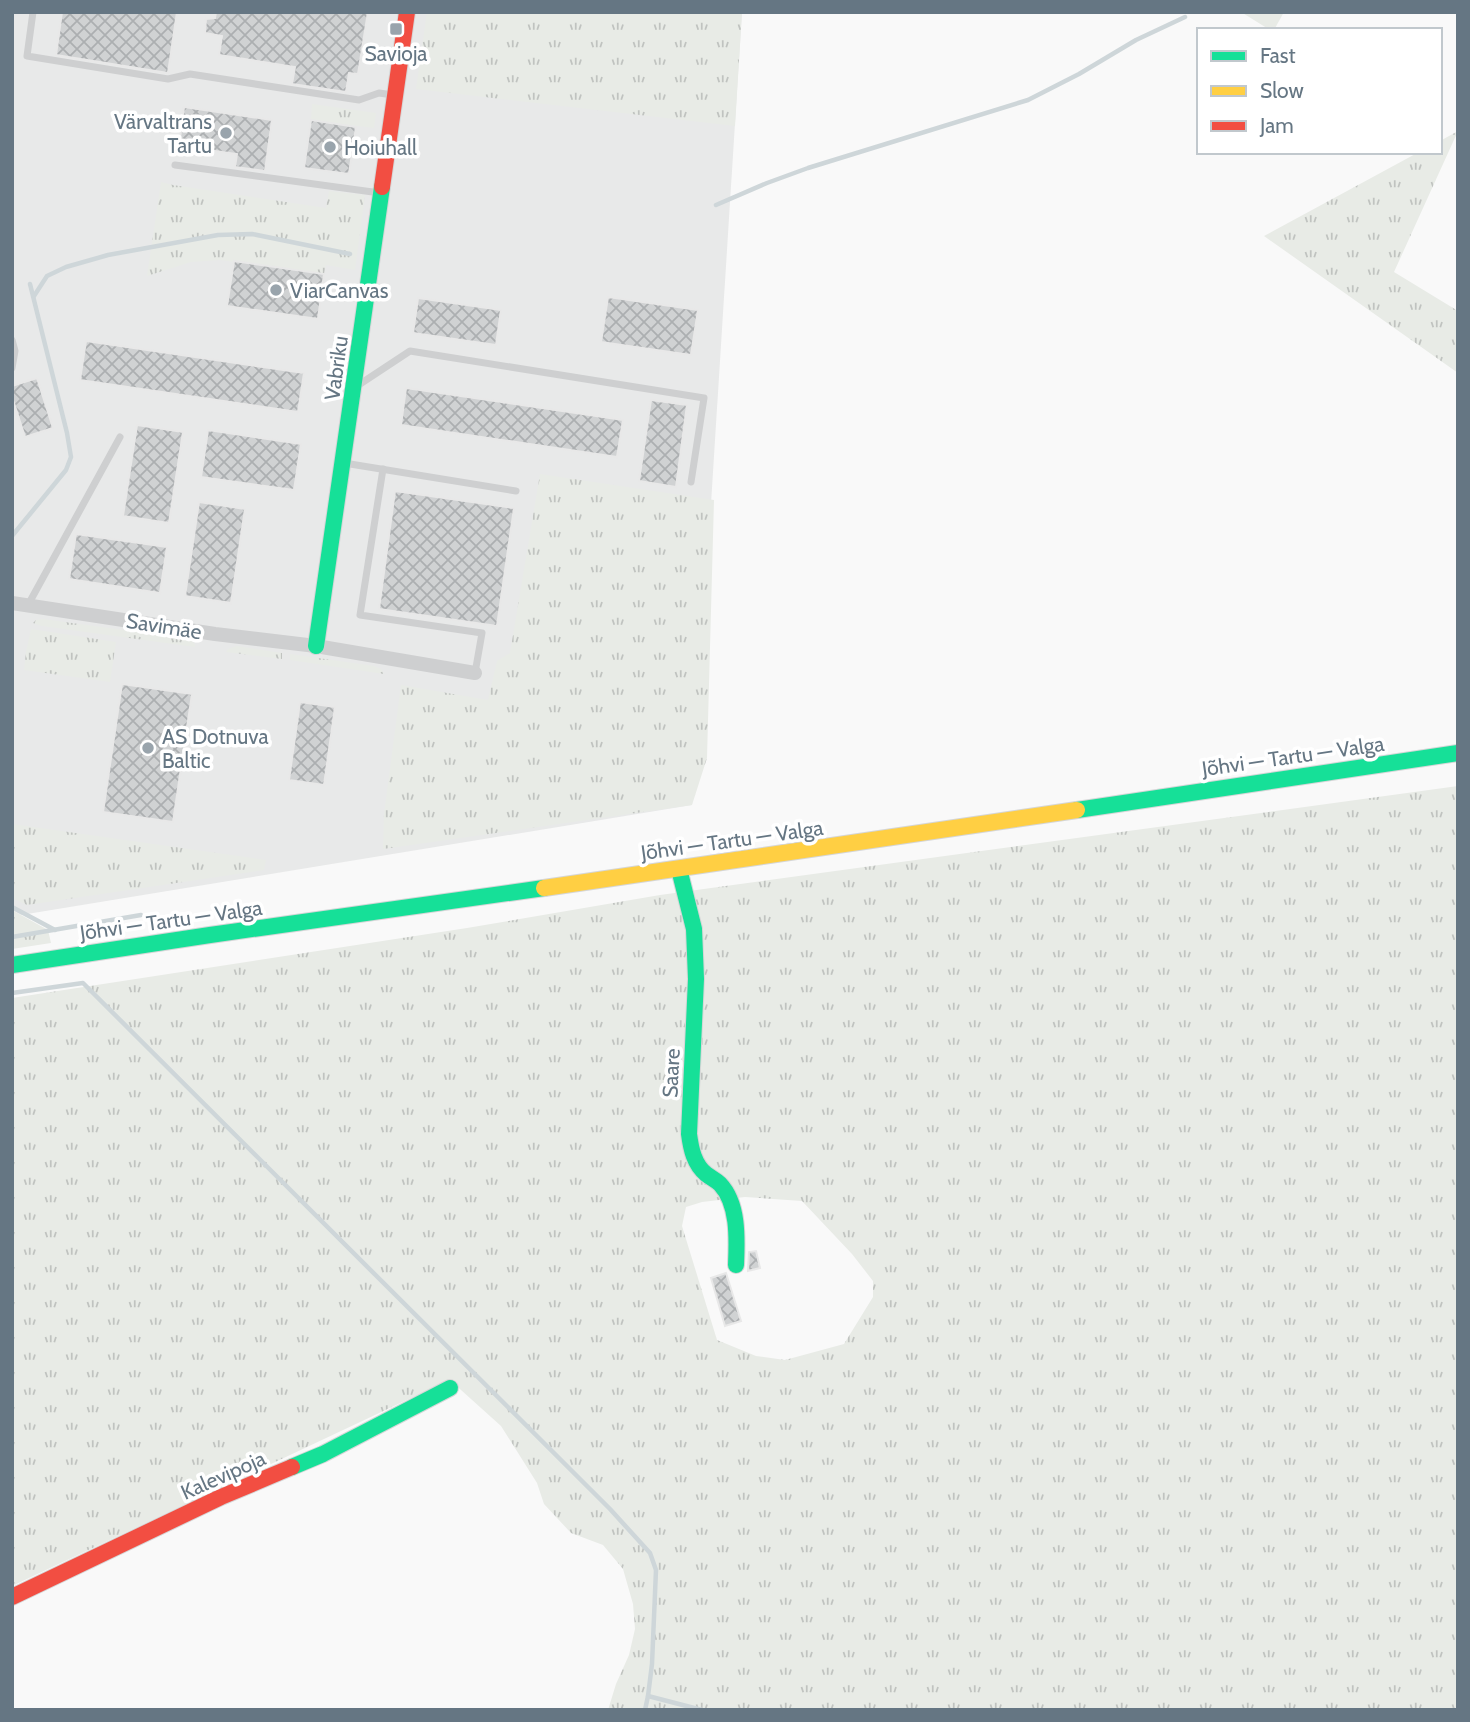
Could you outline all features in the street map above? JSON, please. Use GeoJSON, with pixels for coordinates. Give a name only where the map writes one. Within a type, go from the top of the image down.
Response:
{"type":"FeatureCollection","features":[{"type":"Feature","properties":{"kind":"main road","name":"Vabriku"},"geometry":{"type":"LineString","coordinates":[[316,646],[407,12]]}},
{"type":"Feature","properties":{"kind":"main road","name":"Jõhvi — Tartu — Valga"},"geometry":{"type":"LineString","coordinates":[[12,965],[1458,753]]}},
{"type":"Feature","properties":{"kind":"main road","name":"Saare"},"geometry":{"type":"LineString","coordinates":[[679,869],[694,929],[696,979],[689,1134],[693,1155],[701,1170],[720,1184],[730,1200],[737,1239],[736,1265]]}},
{"type":"Feature","properties":{"kind":"main road","name":"Kalevipoja"},"geometry":{"type":"LineString","coordinates":[[12,1597],[221,1497],[323,1454],[450,1388]]}},
{"type":"Feature","properties":{"kind":"street","name":"Savimäe"},"geometry":{"type":"LineString","coordinates":[[12,603],[215,634],[316,646],[475,673]]}},
{"type":"Feature","properties":{"kind":"lane"},"geometry":{"type":"LineString","coordinates":[[33,12],[27,56],[167,79],[190,74],[359,100],[379,93],[394,95]]}},
{"type":"Feature","properties":{"kind":"lane"},"geometry":{"type":"LineString","coordinates":[[175,165],[381,193]]}},
{"type":"Feature","properties":{"kind":"lane"},"geometry":{"type":"LineString","coordinates":[[12,340],[15,351],[12,369]]}},
{"type":"Feature","properties":{"kind":"lane"},"geometry":{"type":"LineString","coordinates":[[354,388],[410,351],[704,398],[691,482]]}},
{"type":"Feature","properties":{"kind":"lane"},"geometry":{"type":"LineString","coordinates":[[28,605],[120,437]]}},
{"type":"Feature","properties":{"kind":"lane"},"geometry":{"type":"LineString","coordinates":[[343,463],[516,491]]}},
{"type":"Feature","properties":{"kind":"lane"},"geometry":{"type":"LineString","coordinates":[[383,469],[360,615],[482,633],[475,673]]}},
{"type":"Feature","properties":{"kind":"shaded area"},"geometry":{"type":"Polygon","coordinates":[[[12,12],[742,12],[692,805],[21,915],[12,910],[12,12]]]}},
{"type":"Feature","properties":{"kind":"green space"},"geometry":{"type":"Polygon","coordinates":[[[427,12],[742,12],[735,126],[416,89],[427,12]]]}},
{"type":"Feature","properties":{"kind":"green space"},"geometry":{"type":"Polygon","coordinates":[[[1241,12],[1284,12],[1275,28],[1267,28],[1241,12]]]}},
{"type":"Feature","properties":{"kind":"green space"},"geometry":{"type":"Polygon","coordinates":[[[312,104],[376,113],[374,128],[311,120],[312,104]]]}},
{"type":"Feature","properties":{"kind":"green space"},"geometry":{"type":"Polygon","coordinates":[[[1458,131],[1394,272],[1458,311],[1458,373],[1264,236],[1415,154],[1442,154],[1442,140],[1458,131]]]}},
{"type":"Feature","properties":{"kind":"green space"},"geometry":{"type":"Polygon","coordinates":[[[161,182],[326,208],[329,191],[365,195],[355,270],[326,265],[324,274],[220,260],[191,262],[147,276],[161,182]]]}},
{"type":"Feature","properties":{"kind":"green space"},"geometry":{"type":"Polygon","coordinates":[[[540,474],[714,500],[707,758],[692,805],[383,849],[384,814],[401,685],[488,700],[497,661],[510,653],[540,474]]]}},
{"type":"Feature","properties":{"kind":"green space"},"geometry":{"type":"Polygon","coordinates":[[[43,619],[189,639],[195,647],[33,623],[43,619]]]}},
{"type":"Feature","properties":{"kind":"green space"},"geometry":{"type":"Polygon","coordinates":[[[31,629],[116,642],[110,682],[24,670],[31,629]]]}},
{"type":"Feature","properties":{"kind":"green space"},"geometry":{"type":"Polygon","coordinates":[[[237,646],[282,653],[282,659],[226,652],[237,646]]]}},
{"type":"Feature","properties":{"kind":"green space"},"geometry":{"type":"Polygon","coordinates":[[[290,654],[374,666],[384,674],[290,660],[290,654]]]}},
{"type":"Feature","properties":{"kind":"green space"},"geometry":{"type":"Polygon","coordinates":[[[1458,786],[1458,1710],[608,1710],[629,1655],[635,1629],[633,1604],[623,1569],[603,1545],[571,1533],[544,1504],[537,1483],[501,1426],[451,1381],[12,1586],[12,998],[467,928],[660,895],[1458,786]],[[745,1197],[702,1202],[686,1207],[682,1226],[717,1340],[756,1356],[785,1360],[844,1344],[873,1297],[873,1281],[852,1254],[802,1201],[745,1197]]]}},
{"type":"Feature","properties":{"kind":"green space"},"geometry":{"type":"Polygon","coordinates":[[[12,824],[266,860],[264,870],[27,905],[12,898],[12,824]]]}},
{"type":"Feature","properties":{"kind":"green space"},"geometry":{"type":"Polygon","coordinates":[[[12,910],[48,930],[51,943],[12,949],[12,910]]]}},
{"type":"Feature","properties":{"kind":"building"},"geometry":{"type":"Polygon","coordinates":[[[62,12],[177,12],[168,73],[56,55],[62,12]]]}},
{"type":"Feature","properties":{"kind":"building"},"geometry":{"type":"Polygon","coordinates":[[[216,12],[368,12],[358,74],[349,73],[346,92],[292,84],[295,67],[219,55],[222,36],[205,33],[206,19],[215,18],[216,12]]]}},
{"type":"Feature","properties":{"kind":"building","name":"Värvaltrans Tartu"},"geometry":{"type":"Polygon","coordinates":[[[184,107],[272,120],[265,171],[235,167],[237,154],[179,146],[184,107]]]}},
{"type":"Feature","properties":{"kind":"building","name":"Hoiuhall"},"geometry":{"type":"Polygon","coordinates":[[[311,120],[356,127],[349,174],[304,168],[311,120]]]}},
{"type":"Feature","properties":{"kind":"building","name":"ViarCanvas"},"geometry":{"type":"Polygon","coordinates":[[[234,261],[324,274],[318,319],[227,306],[234,261]]]}},
{"type":"Feature","properties":{"kind":"building"},"geometry":{"type":"Polygon","coordinates":[[[608,297],[698,310],[691,355],[601,342],[608,297]]]}},
{"type":"Feature","properties":{"kind":"building"},"geometry":{"type":"Polygon","coordinates":[[[418,298],[501,310],[496,345],[413,333],[418,298]]]}},
{"type":"Feature","properties":{"kind":"building"},"geometry":{"type":"Polygon","coordinates":[[[86,341],[304,373],[298,412],[80,380],[86,341]]]}},
{"type":"Feature","properties":{"kind":"building"},"geometry":{"type":"Polygon","coordinates":[[[37,378],[53,428],[25,437],[12,397],[12,386],[37,378]]]}},
{"type":"Feature","properties":{"kind":"building"},"geometry":{"type":"Polygon","coordinates":[[[406,388],[623,420],[617,457],[401,425],[406,388]]]}},
{"type":"Feature","properties":{"kind":"building"},"geometry":{"type":"Polygon","coordinates":[[[651,400],[687,405],[676,487],[639,481],[651,400]]]}},
{"type":"Feature","properties":{"kind":"building"},"geometry":{"type":"Polygon","coordinates":[[[137,425],[183,432],[169,523],[123,516],[137,425]]]}},
{"type":"Feature","properties":{"kind":"building"},"geometry":{"type":"Polygon","coordinates":[[[208,430],[301,444],[294,490],[201,477],[208,430]]]}},
{"type":"Feature","properties":{"kind":"building"},"geometry":{"type":"Polygon","coordinates":[[[395,491],[514,508],[497,626],[379,609],[395,491]]]}},
{"type":"Feature","properties":{"kind":"building"},"geometry":{"type":"Polygon","coordinates":[[[199,502],[245,509],[231,603],[185,596],[199,502]]]}},
{"type":"Feature","properties":{"kind":"building"},"geometry":{"type":"Polygon","coordinates":[[[76,534],[167,547],[160,593],[69,579],[76,534]]]}},
{"type":"Feature","properties":{"kind":"building"},"geometry":{"type":"Polygon","coordinates":[[[122,684],[192,694],[173,822],[103,812],[122,684]]]}},
{"type":"Feature","properties":{"kind":"building"},"geometry":{"type":"Polygon","coordinates":[[[300,702],[335,707],[324,785],[289,780],[300,702]]]}},
{"type":"Feature","properties":{"kind":"building"},"geometry":{"type":"Polygon","coordinates":[[[756,1251],[760,1268],[748,1271],[749,1252],[756,1251]]]}},
{"type":"Feature","properties":{"kind":"building"},"geometry":{"type":"Polygon","coordinates":[[[726,1273],[741,1321],[725,1326],[711,1278],[726,1273]]]}},
{"type":"Feature","properties":{"kind":"waterway"},"geometry":{"type":"LineString","coordinates":[[716,205],[808,168],[1028,100],[1136,40],[1185,17]]}},
{"type":"Feature","properties":{"kind":"waterway"},"geometry":{"type":"LineString","coordinates":[[34,296],[47,276],[66,267],[108,255],[218,235],[252,234],[350,254]]}},
{"type":"Feature","properties":{"kind":"waterway"},"geometry":{"type":"LineString","coordinates":[[12,536],[66,470],[71,457],[30,284]]}},
{"type":"Feature","properties":{"kind":"waterway"},"geometry":{"type":"LineString","coordinates":[[12,907],[55,930]]}},
{"type":"Feature","properties":{"kind":"waterway"},"geometry":{"type":"LineString","coordinates":[[12,937],[141,915]]}},
{"type":"Feature","properties":{"kind":"waterway"},"geometry":{"type":"LineString","coordinates":[[12,993],[83,983],[610,1509],[650,1553],[656,1570],[652,1664],[645,1710]]}},
{"type":"Feature","properties":{"kind":"waterway"},"geometry":{"type":"LineString","coordinates":[[648,1696],[702,1710]]}},
{"type":"Feature","properties":{"kind":"traffic: fast"},"geometry":{"type":"LineString","coordinates":[[316,646],[382,187]]}},
{"type":"Feature","properties":{"kind":"traffic: fast"},"geometry":{"type":"LineString","coordinates":[[1077,810],[1458,753]]}},
{"type":"Feature","properties":{"kind":"traffic: fast"},"geometry":{"type":"LineString","coordinates":[[679,869],[694,929],[696,979],[689,1134],[692,1151],[699,1166],[720,1184],[731,1202],[736,1223],[736,1265]]}},
{"type":"Feature","properties":{"kind":"traffic: fast"},"geometry":{"type":"LineString","coordinates":[[12,965],[544,888]]}},
{"type":"Feature","properties":{"kind":"traffic: fast"},"geometry":{"type":"LineString","coordinates":[[292,1467],[323,1454],[450,1388]]}},
{"type":"Feature","properties":{"kind":"traffic: slow"},"geometry":{"type":"LineString","coordinates":[[544,888],[1077,810]]}},
{"type":"Feature","properties":{"kind":"traffic: jam"},"geometry":{"type":"LineString","coordinates":[[382,187],[407,12]]}},
{"type":"Feature","properties":{"kind":"traffic: jam"},"geometry":{"type":"LineString","coordinates":[[12,1597],[221,1497],[292,1467]]}},
{"type":"Feature","properties":{"kind":"place","name":"Savioja"},"geometry":{"type":"Point","coordinates":[396,29]}},
{"type":"Feature","properties":{"kind":"place","name":"Värvaltrans Tartu"},"geometry":{"type":"Point","coordinates":[226,133]}},
{"type":"Feature","properties":{"kind":"place","name":"Hoiuhall"},"geometry":{"type":"Point","coordinates":[330,147]}},
{"type":"Feature","properties":{"kind":"place","name":"ViarCanvas"},"geometry":{"type":"Point","coordinates":[276,290]}},
{"type":"Feature","properties":{"kind":"place","name":"AS Dotnuva Baltic"},"geometry":{"type":"Point","coordinates":[148,748]}}]}
